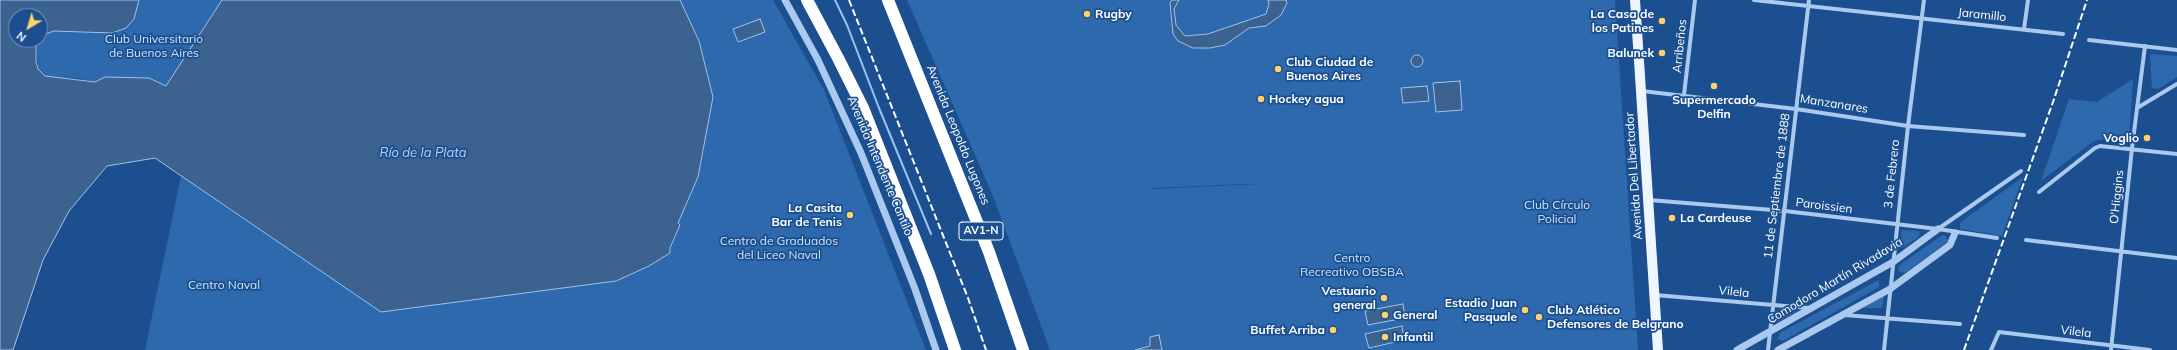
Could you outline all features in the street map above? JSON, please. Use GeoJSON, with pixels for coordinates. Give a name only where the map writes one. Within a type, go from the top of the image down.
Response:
{"type":"FeatureCollection","features":[{"type":"Feature","properties":{"kind":"highway","name":"Avenida Intendente Cantilo"},"geometry":{"type":"LineString","coordinates":[[807,0],[838,58],[862,108],[929,274],[955,350]]}},
{"type":"Feature","properties":{"kind":"highway","name":"Avenida Leopoldo Lugones"},"geometry":{"type":"LineString","coordinates":[[888,0],[989,252],[1023,350]]}},
{"type":"Feature","properties":{"kind":"main road","name":"Avenida Del Libertador"},"geometry":{"type":"LineString","coordinates":[[1635,0],[1658,350]]}},
{"type":"Feature","properties":{"kind":"street","name":"Avenida Intendente Cantilo"},"geometry":{"type":"LineString","coordinates":[[785,0],[818,60],[861,153],[915,289],[936,350]]}},
{"type":"Feature","properties":{"kind":"street","name":"Arribeños"},"geometry":{"type":"LineString","coordinates":[[1684,95],[1695,0]]}},
{"type":"Feature","properties":{"kind":"street","name":"Jaramillo"},"geometry":{"type":"LineString","coordinates":[[1754,0],[2063,34]]}},
{"type":"Feature","properties":{"kind":"street","name":"11 de Septiembre de 1888"},"geometry":{"type":"LineString","coordinates":[[1768,350],[1772,306],[1810,0]]}},
{"type":"Feature","properties":{"kind":"street","name":"3 de Febrero"},"geometry":{"type":"LineString","coordinates":[[1884,350],[1908,126],[1924,0]]}},
{"type":"Feature","properties":{"kind":"street"},"geometry":{"type":"LineString","coordinates":[[2024,29],[2028,0]]}},
{"type":"Feature","properties":{"kind":"street"},"geometry":{"type":"LineString","coordinates":[[2089,40],[2177,50]]}},
{"type":"Feature","properties":{"kind":"street","name":"O'Higgins"},"geometry":{"type":"LineString","coordinates":[[2112,348],[2132,148],[2145,46]]}},
{"type":"Feature","properties":{"kind":"street"},"geometry":{"type":"LineString","coordinates":[[2137,108],[2177,84]]}},
{"type":"Feature","properties":{"kind":"street","name":"Manzanares"},"geometry":{"type":"LineString","coordinates":[[1641,91],[1796,108],[1908,126],[2024,135]]}},
{"type":"Feature","properties":{"kind":"street"},"geometry":{"type":"LineString","coordinates":[[2040,192],[2095,148],[2103,146],[2132,148],[2177,154]]}},
{"type":"Feature","properties":{"kind":"street","name":"Comodoro Martín Rivadavia"},"geometry":{"type":"LineString","coordinates":[[1736,350],[1893,262],[2021,171]]}},
{"type":"Feature","properties":{"kind":"street","name":"Paroissien"},"geometry":{"type":"LineString","coordinates":[[1648,200],[1785,211],[1938,229],[1954,233],[1997,238]]}},
{"type":"Feature","properties":{"kind":"street"},"geometry":{"type":"LineString","coordinates":[[1778,350],[1890,289],[1950,245],[1954,233]]}},
{"type":"Feature","properties":{"kind":"street"},"geometry":{"type":"LineString","coordinates":[[2026,240],[2177,258]]}},
{"type":"Feature","properties":{"kind":"street","name":"Vilela"},"geometry":{"type":"LineString","coordinates":[[1654,295],[1772,306],[1811,308]]}},
{"type":"Feature","properties":{"kind":"street"},"geometry":{"type":"LineString","coordinates":[[1843,315],[1960,324]]}},
{"type":"Feature","properties":{"kind":"street","name":"Vilela"},"geometry":{"type":"LineString","coordinates":[[1991,350],[1999,332],[2112,348],[2150,350]]}},
{"type":"Feature","properties":{"kind":"green space","name":"Club Universitario de Buenos Aires"},"geometry":{"type":"Polygon","coordinates":[[[139,0],[222,0],[166,86],[149,78],[105,77],[95,82],[76,78],[52,78],[45,76],[38,69],[36,48],[48,48],[48,33],[54,31],[112,33],[139,0]]]}},
{"type":"Feature","properties":{"kind":"green space","name":"Centro de Graduados del Liceo Naval"},"geometry":{"type":"Polygon","coordinates":[[[680,0],[773,0],[824,90],[926,350],[145,350],[181,176],[381,312],[616,281],[649,266],[670,253],[670,249],[680,225],[678,223],[698,177],[713,97],[699,41],[680,0]]]}},
{"type":"Feature","properties":{"kind":"green space"},"geometry":{"type":"Polygon","coordinates":[[[907,0],[1615,0],[1638,350],[1050,350],[993,196],[907,0]],[[1259,184],[1151,188],[1151,189],[1259,184]]]}},
{"type":"Feature","properties":{"kind":"green space"},"geometry":{"type":"Polygon","coordinates":[[[2150,54],[2177,56],[2177,77],[2158,89],[2152,88],[2150,54]]]}},
{"type":"Feature","properties":{"kind":"green space"},"geometry":{"type":"Polygon","coordinates":[[[2133,79],[2129,138],[2127,140],[2107,139],[2094,141],[2041,181],[2069,99],[2097,102],[2133,79]]]}},
{"type":"Feature","properties":{"kind":"green space"},"geometry":{"type":"Polygon","coordinates":[[[2023,177],[2002,236],[1960,229],[1960,224],[1962,221],[2023,177]]]}},
{"type":"Feature","properties":{"kind":"green space"},"geometry":{"type":"Polygon","coordinates":[[[1902,230],[1918,231],[1920,233],[1919,237],[1902,248],[1899,248],[1902,230]]]}},
{"type":"Feature","properties":{"kind":"green space"},"geometry":{"type":"Polygon","coordinates":[[[1945,235],[1948,240],[1946,243],[1905,273],[1899,272],[1898,269],[1901,264],[1941,236],[1945,235]]]}},
{"type":"Feature","properties":{"kind":"green space"},"geometry":{"type":"Polygon","coordinates":[[[1879,280],[1879,287],[1783,341],[1777,339],[1781,332],[1879,280]]]}},
{"type":"Feature","properties":{"kind":"green space"},"geometry":{"type":"Polygon","coordinates":[[[1884,295],[1882,308],[1863,308],[1884,295]]]}},
{"type":"Feature","properties":{"kind":"green space"},"geometry":{"type":"Polygon","coordinates":[[[1779,310],[1797,311],[1776,323],[1779,310]]]}},
{"type":"Feature","properties":{"kind":"water","name":"Río de la Plata"},"geometry":{"type":"Polygon","coordinates":[[[0,0],[139,0],[134,19],[126,28],[112,33],[54,31],[48,33],[48,8],[8,8],[8,48],[36,48],[36,62],[38,69],[45,76],[95,82],[105,77],[149,78],[166,86],[222,0],[680,0],[699,41],[713,97],[698,177],[678,223],[680,225],[670,248],[670,253],[649,266],[616,281],[381,312],[155,158],[107,166],[69,211],[43,260],[13,350],[0,350],[0,0]]]}},
{"type":"Feature","properties":{"kind":"water"},"geometry":{"type":"Polygon","coordinates":[[[1172,0],[1179,0],[1174,9],[1176,25],[1185,36],[1208,34],[1266,14],[1269,4],[1268,0],[1286,0],[1287,3],[1281,15],[1266,26],[1249,28],[1225,45],[1210,48],[1193,48],[1178,41],[1173,34],[1170,3],[1172,0]]]}},
{"type":"Feature","properties":{"kind":"water"},"geometry":{"type":"Polygon","coordinates":[[[760,19],[765,32],[738,42],[733,29],[760,19]]]}},
{"type":"Feature","properties":{"kind":"water"},"geometry":{"type":"Polygon","coordinates":[[[1415,55],[1419,55],[1423,61],[1419,67],[1415,67],[1411,63],[1411,59],[1415,55]]]}},
{"type":"Feature","properties":{"kind":"water"},"geometry":{"type":"Polygon","coordinates":[[[1460,81],[1462,110],[1436,112],[1433,83],[1460,81]]]}},
{"type":"Feature","properties":{"kind":"water"},"geometry":{"type":"Polygon","coordinates":[[[1427,86],[1429,101],[1403,103],[1401,88],[1427,86]]]}},
{"type":"Feature","properties":{"kind":"water","name":"General"},"geometry":{"type":"Polygon","coordinates":[[[1403,304],[1405,318],[1368,325],[1365,311],[1403,304]]]}},
{"type":"Feature","properties":{"kind":"water","name":"Infantil"},"geometry":{"type":"Polygon","coordinates":[[[1402,326],[1404,340],[1369,348],[1365,334],[1402,326]]]}},
{"type":"Feature","properties":{"kind":"water"},"geometry":{"type":"Polygon","coordinates":[[[1159,335],[1162,350],[1135,350],[1150,346],[1150,337],[1159,335]]]}},
{"type":"Feature","properties":{"kind":"waterway"},"geometry":{"type":"LineString","coordinates":[[835,0],[847,25],[879,108],[931,234]]}},
{"type":"Feature","properties":{"kind":"railway"},"geometry":{"type":"LineString","coordinates":[[849,0],[968,298],[986,350]]}},
{"type":"Feature","properties":{"kind":"railway"},"geometry":{"type":"LineString","coordinates":[[1964,350],[2053,102],[2087,0]]}},
{"type":"Feature","properties":{"kind":"place","name":"Rugby"},"geometry":{"type":"Point","coordinates":[1087,14]}},
{"type":"Feature","properties":{"kind":"place","name":"La Casa de los Patines"},"geometry":{"type":"Point","coordinates":[1662,21]}},
{"type":"Feature","properties":{"kind":"place","name":"Balunek"},"geometry":{"type":"Point","coordinates":[1662,53]}},
{"type":"Feature","properties":{"kind":"place","name":"Club Ciudad de Buenos Aires"},"geometry":{"type":"Point","coordinates":[1278,69]}},
{"type":"Feature","properties":{"kind":"place","name":"Supermercado Delfin"},"geometry":{"type":"Point","coordinates":[1714,86]}},
{"type":"Feature","properties":{"kind":"place","name":"Hockey agua"},"geometry":{"type":"Point","coordinates":[1261,99]}},
{"type":"Feature","properties":{"kind":"place","name":"Voglio"},"geometry":{"type":"Point","coordinates":[2147,138]}},
{"type":"Feature","properties":{"kind":"place","name":"La Casita Bar de Tenis"},"geometry":{"type":"Point","coordinates":[850,215]}},
{"type":"Feature","properties":{"kind":"place","name":"La Cardeuse"},"geometry":{"type":"Point","coordinates":[1672,218]}},
{"type":"Feature","properties":{"kind":"place","name":"Vestuario general"},"geometry":{"type":"Point","coordinates":[1384,298]}},
{"type":"Feature","properties":{"kind":"place","name":"Estadio Juan Pasquale"},"geometry":{"type":"Point","coordinates":[1525,310]}},
{"type":"Feature","properties":{"kind":"place","name":"General"},"geometry":{"type":"Point","coordinates":[1385,315]}},
{"type":"Feature","properties":{"kind":"place","name":"Club Atlético Defensores de Belgrano"},"geometry":{"type":"Point","coordinates":[1539,317]}},
{"type":"Feature","properties":{"kind":"place","name":"Buffet Arriba"},"geometry":{"type":"Point","coordinates":[1333,330]}},
{"type":"Feature","properties":{"kind":"place","name":"Infantil"},"geometry":{"type":"Point","coordinates":[1385,337]}},
{"type":"Feature","properties":{"kind":"park label","name":"Club Círculo Policial"},"geometry":{"type":"Point","coordinates":[1557,212]}},
{"type":"Feature","properties":{"kind":"park label","name":"Centro Recreativo OBSBA"},"geometry":{"type":"Point","coordinates":[1352,265]}},
{"type":"Feature","properties":{"kind":"park label","name":"Centro Naval"},"geometry":{"type":"Point","coordinates":[224,285]}}]}
